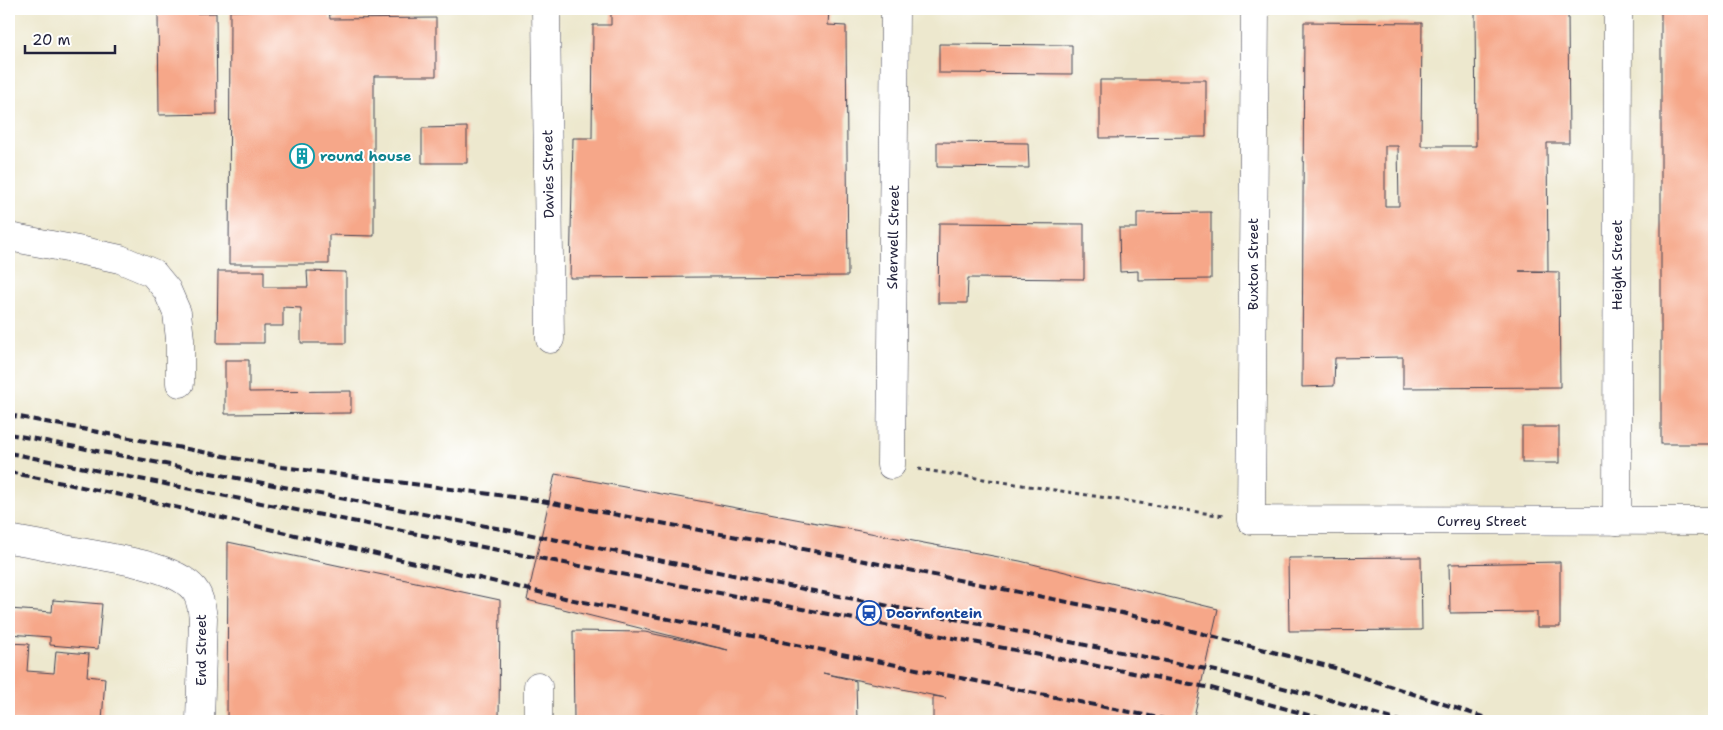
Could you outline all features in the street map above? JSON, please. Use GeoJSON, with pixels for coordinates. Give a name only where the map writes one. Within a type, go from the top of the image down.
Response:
{"type":"FeatureCollection","features":[{"type":"Feature","properties":{"kind":"street","name":"Davies Street"},"geometry":{"type":"LineString","coordinates":[[546,9],[550,339]]}},
{"type":"Feature","properties":{"kind":"street","name":"Sherwell Street"},"geometry":{"type":"LineString","coordinates":[[890,465],[895,9]]}},
{"type":"Feature","properties":{"kind":"street","name":"Buxton Street"},"geometry":{"type":"LineString","coordinates":[[1251,520],[1255,9]]}},
{"type":"Feature","properties":{"kind":"street","name":"Height Street"},"geometry":{"type":"LineString","coordinates":[[1617,521],[1618,9]]}},
{"type":"Feature","properties":{"kind":"street"},"geometry":{"type":"LineString","coordinates":[[9,237],[120,260],[152,274],[167,290],[178,313],[180,382]]}},
{"type":"Feature","properties":{"kind":"street","name":"Currey Street"},"geometry":{"type":"LineString","coordinates":[[1251,520],[1714,521]]}},
{"type":"Feature","properties":{"kind":"street","name":"End Street"},"geometry":{"type":"LineString","coordinates":[[9,538],[141,564],[168,572],[188,583],[196,592],[203,618],[200,721]]}},
{"type":"Feature","properties":{"kind":"street"},"geometry":{"type":"LineString","coordinates":[[538,686],[538,721]]}},
{"type":"Feature","properties":{"kind":"path"},"geometry":{"type":"LineString","coordinates":[[890,465],[1251,520]]}},
{"type":"Feature","properties":{"kind":"building","name":"round house"},"geometry":{"type":"Polygon","coordinates":[[[329,9],[330,19],[436,18],[436,76],[374,76],[374,236],[329,235],[329,264],[229,264],[230,11],[329,9]]]}},
{"type":"Feature","properties":{"kind":"building"},"geometry":{"type":"Polygon","coordinates":[[[611,9],[829,9],[828,25],[846,26],[848,276],[570,278],[573,138],[592,138],[593,25],[611,25],[611,9]]]}},
{"type":"Feature","properties":{"kind":"building"},"geometry":{"type":"Polygon","coordinates":[[[1475,9],[1568,9],[1569,143],[1547,143],[1548,271],[1519,271],[1559,272],[1560,387],[1403,388],[1403,357],[1335,358],[1334,386],[1302,387],[1304,22],[1422,23],[1421,146],[1476,146],[1475,9]],[[1385,146],[1385,206],[1399,206],[1398,146],[1385,146]]]}},
{"type":"Feature","properties":{"kind":"building"},"geometry":{"type":"Polygon","coordinates":[[[1661,9],[1714,9],[1714,444],[1661,444],[1661,9]]]}},
{"type":"Feature","properties":{"kind":"building"},"geometry":{"type":"Polygon","coordinates":[[[216,13],[217,114],[159,115],[158,14],[216,13]]]}},
{"type":"Feature","properties":{"kind":"building"},"geometry":{"type":"Polygon","coordinates":[[[939,44],[1072,45],[1072,74],[939,73],[939,44]]]}},
{"type":"Feature","properties":{"kind":"building"},"geometry":{"type":"Polygon","coordinates":[[[1100,80],[1206,80],[1206,137],[1100,138],[1100,80]]]}},
{"type":"Feature","properties":{"kind":"building"},"geometry":{"type":"Polygon","coordinates":[[[467,127],[467,163],[422,163],[422,128],[467,127]]]}},
{"type":"Feature","properties":{"kind":"building"},"geometry":{"type":"Polygon","coordinates":[[[937,142],[1028,143],[1029,168],[937,167],[937,142]]]}},
{"type":"Feature","properties":{"kind":"building"},"geometry":{"type":"Polygon","coordinates":[[[1211,212],[1211,279],[1138,280],[1138,271],[1120,272],[1119,228],[1137,228],[1137,213],[1211,212]]]}},
{"type":"Feature","properties":{"kind":"building"},"geometry":{"type":"Polygon","coordinates":[[[939,223],[1084,224],[1084,279],[968,278],[967,303],[938,303],[939,223]]]}},
{"type":"Feature","properties":{"kind":"building"},"geometry":{"type":"Polygon","coordinates":[[[218,271],[264,271],[264,287],[308,287],[307,271],[346,272],[346,343],[301,343],[301,308],[283,307],[283,326],[264,326],[264,343],[217,343],[218,271]]]}},
{"type":"Feature","properties":{"kind":"building"},"geometry":{"type":"Polygon","coordinates":[[[225,360],[249,360],[249,392],[351,391],[351,413],[225,414],[225,360]]]}},
{"type":"Feature","properties":{"kind":"building"},"geometry":{"type":"Polygon","coordinates":[[[1522,427],[1559,427],[1559,463],[1522,463],[1522,427]]]}},
{"type":"Feature","properties":{"kind":"building"},"geometry":{"type":"Polygon","coordinates":[[[555,474],[1020,561],[1218,609],[1193,721],[933,721],[933,696],[946,698],[823,673],[856,681],[857,721],[574,721],[573,631],[645,632],[728,650],[527,600],[555,474]]]}},
{"type":"Feature","properties":{"kind":"building"},"geometry":{"type":"Polygon","coordinates":[[[228,542],[500,600],[499,721],[227,721],[228,542]]]}},
{"type":"Feature","properties":{"kind":"building"},"geometry":{"type":"Polygon","coordinates":[[[1421,557],[1422,630],[1289,631],[1288,558],[1421,557]]]}},
{"type":"Feature","properties":{"kind":"building"},"geometry":{"type":"Polygon","coordinates":[[[1560,562],[1560,627],[1537,627],[1537,612],[1450,613],[1449,564],[1560,562]]]}},
{"type":"Feature","properties":{"kind":"building"},"geometry":{"type":"Polygon","coordinates":[[[53,600],[102,604],[98,649],[50,645],[50,637],[9,634],[9,609],[52,612],[53,600]]]}},
{"type":"Feature","properties":{"kind":"building"},"geometry":{"type":"Polygon","coordinates":[[[9,643],[29,644],[27,671],[54,673],[56,651],[89,654],[87,676],[105,678],[102,721],[9,721],[9,643]]]}},
{"type":"Feature","properties":{"kind":"railway"},"geometry":{"type":"LineString","coordinates":[[9,415],[282,467],[536,500],[830,554],[1122,613],[1335,668],[1495,721]]}},
{"type":"Feature","properties":{"kind":"railway"},"geometry":{"type":"LineString","coordinates":[[9,434],[527,534],[1216,671],[1331,700],[1399,721]]}},
{"type":"Feature","properties":{"kind":"railway"},"geometry":{"type":"LineString","coordinates":[[9,453],[1211,688],[1330,721]]}},
{"type":"Feature","properties":{"kind":"railway"},"geometry":{"type":"LineString","coordinates":[[9,472],[145,500],[569,599],[1174,721]]}},
{"type":"Feature","properties":{"kind":"place","name":"round house"},"geometry":{"type":"Point","coordinates":[302,156]}},
{"type":"Feature","properties":{"kind":"place","name":"Doornfontein"},"geometry":{"type":"Point","coordinates":[869,613]}}]}
